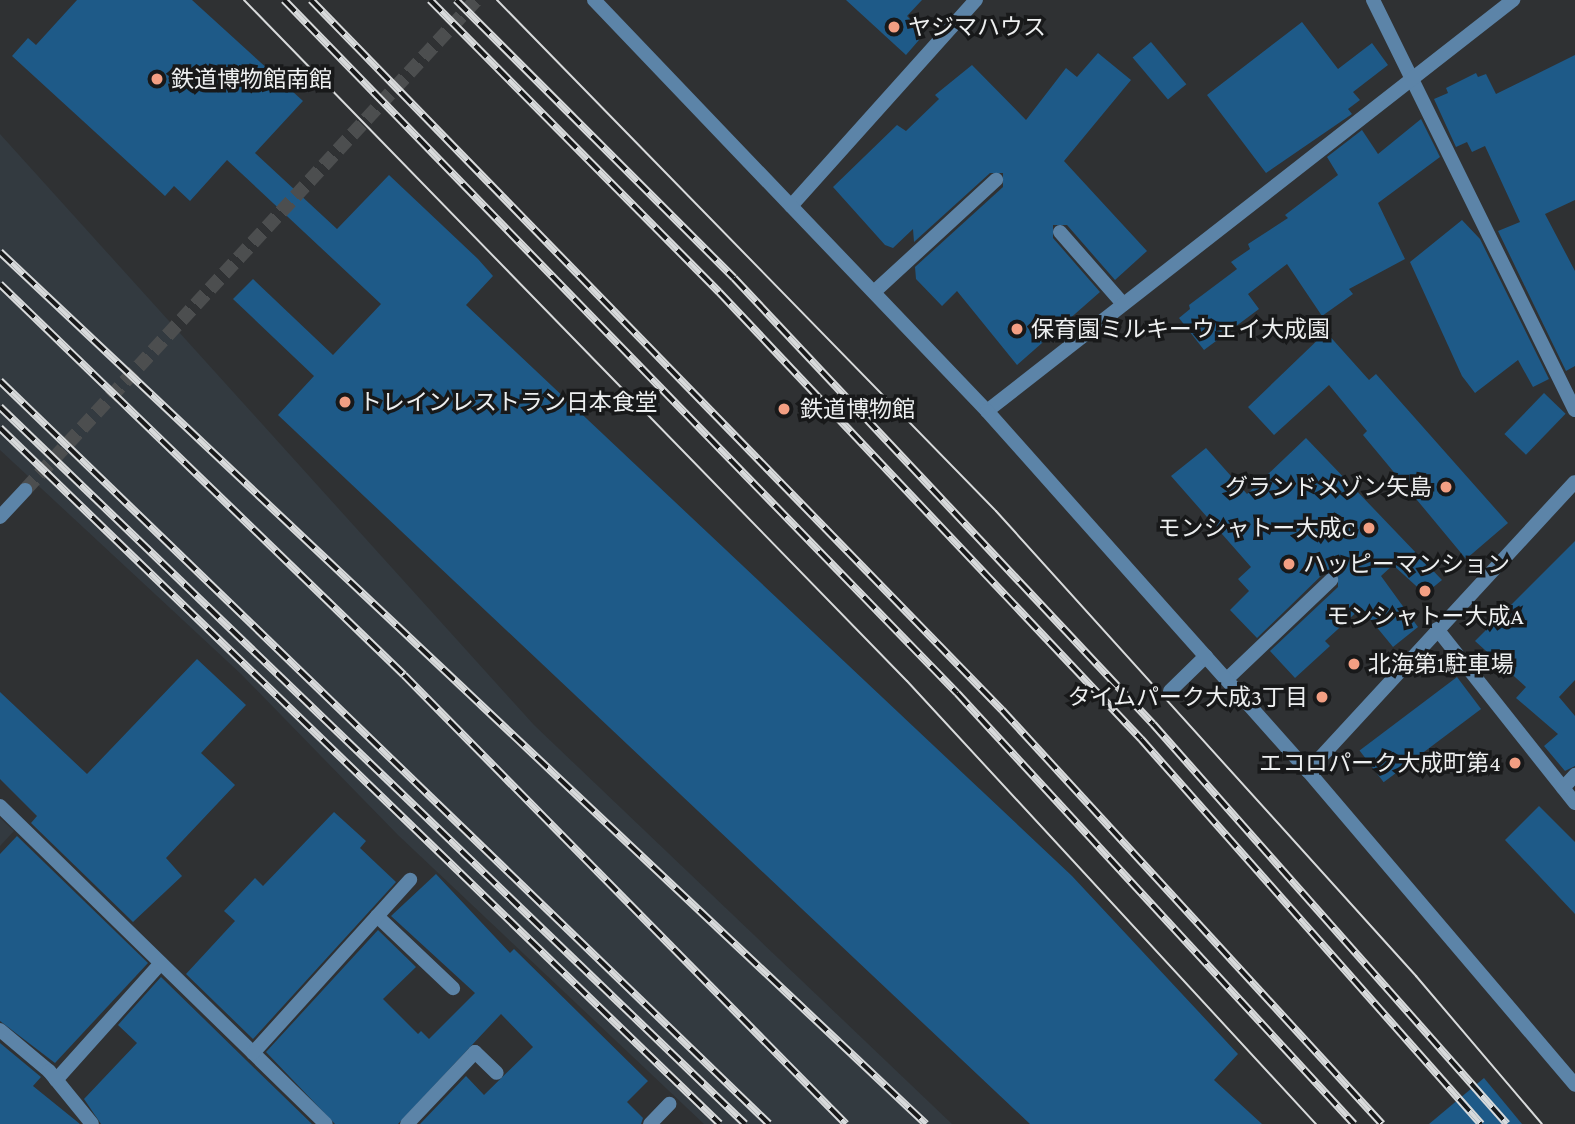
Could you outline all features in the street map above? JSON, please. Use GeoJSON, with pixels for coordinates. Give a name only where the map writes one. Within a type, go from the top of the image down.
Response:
{"type":"FeatureCollection","features":[{"type":"Feature","properties":{"kind":"street"},"geometry":{"type":"LineString","coordinates":[[594,0],[988,411],[1308,771],[1575,1085]]}},
{"type":"Feature","properties":{"kind":"street"},"geometry":{"type":"LineString","coordinates":[[791,206],[976,0]]}},
{"type":"Feature","properties":{"kind":"street"},"geometry":{"type":"LineString","coordinates":[[1373,0],[1575,410]]}},
{"type":"Feature","properties":{"kind":"street"},"geometry":{"type":"LineString","coordinates":[[988,411],[1513,0]]}},
{"type":"Feature","properties":{"kind":"street"},"geometry":{"type":"LineString","coordinates":[[874,292],[996,180]]}},
{"type":"Feature","properties":{"kind":"street"},"geometry":{"type":"LineString","coordinates":[[1059,232],[1123,304]]}},
{"type":"Feature","properties":{"kind":"street"},"geometry":{"type":"LineString","coordinates":[[1308,771],[1575,482]]}},
{"type":"Feature","properties":{"kind":"street"},"geometry":{"type":"LineString","coordinates":[[0,517],[25,490]]}},
{"type":"Feature","properties":{"kind":"street"},"geometry":{"type":"LineString","coordinates":[[1227,679],[1331,580]]}},
{"type":"Feature","properties":{"kind":"street"},"geometry":{"type":"LineString","coordinates":[[1437,629],[1575,803]]}},
{"type":"Feature","properties":{"kind":"street"},"geometry":{"type":"LineString","coordinates":[[1170,691],[1206,656]]}},
{"type":"Feature","properties":{"kind":"street"},"geometry":{"type":"LineString","coordinates":[[1563,788],[1575,775]]}},
{"type":"Feature","properties":{"kind":"street"},"geometry":{"type":"LineString","coordinates":[[0,806],[326,1124]]}},
{"type":"Feature","properties":{"kind":"street"},"geometry":{"type":"LineString","coordinates":[[253,1053],[410,880]]}},
{"type":"Feature","properties":{"kind":"street"},"geometry":{"type":"LineString","coordinates":[[377,916],[453,988]]}},
{"type":"Feature","properties":{"kind":"street"},"geometry":{"type":"LineString","coordinates":[[56,1080],[161,963]]}},
{"type":"Feature","properties":{"kind":"street"},"geometry":{"type":"LineString","coordinates":[[0,1030],[56,1080],[92,1124]]}},
{"type":"Feature","properties":{"kind":"street"},"geometry":{"type":"LineString","coordinates":[[407,1124],[475,1052],[497,1073]]}},
{"type":"Feature","properties":{"kind":"street"},"geometry":{"type":"LineString","coordinates":[[650,1124],[669,1104]]}},
{"type":"Feature","properties":{"kind":"shaded area"},"geometry":{"type":"Polygon","coordinates":[[[0,134],[534,725],[952,1124],[704,1124],[398,835],[241,674],[0,450],[0,134]]]}},
{"type":"Feature","properties":{"kind":"shaded area"},"geometry":{"type":"Polygon","coordinates":[[[0,818],[14,831],[0,846],[0,818]]]}},
{"type":"Feature","properties":{"kind":"building"},"geometry":{"type":"Polygon","coordinates":[[[77,0],[192,0],[303,101],[255,153],[337,229],[389,175],[478,259],[493,276],[466,305],[1072,876],[1238,1054],[1214,1080],[1262,1124],[1030,1124],[278,415],[314,376],[233,299],[253,279],[333,355],[381,304],[227,160],[190,201],[174,186],[165,196],[12,56],[28,38],[36,45],[77,0]]]}},
{"type":"Feature","properties":{"kind":"building","name":"ヤジマハウス"},"geometry":{"type":"Polygon","coordinates":[[[846,0],[922,0],[907,16],[922,32],[919,40],[906,55],[846,0]]]}},
{"type":"Feature","properties":{"kind":"building"},"geometry":{"type":"Polygon","coordinates":[[[1302,22],[1338,69],[1372,43],[1388,65],[1353,92],[1360,100],[1348,109],[1352,114],[1266,173],[1207,95],[1302,22]]]}},
{"type":"Feature","properties":{"kind":"building"},"geometry":{"type":"Polygon","coordinates":[[[1151,42],[1186,84],[1168,100],[1133,57],[1151,42]]]}},
{"type":"Feature","properties":{"kind":"building"},"geometry":{"type":"Polygon","coordinates":[[[1098,53],[1131,80],[1064,161],[1147,251],[1115,280],[1067,225],[1053,225],[1053,238],[1100,292],[1017,365],[957,291],[942,306],[916,279],[915,267],[1003,187],[1003,173],[990,173],[914,242],[913,229],[893,248],[885,245],[833,187],[897,125],[906,131],[939,99],[935,95],[972,65],[1026,120],[1066,68],[1077,77],[1098,53]]]}},
{"type":"Feature","properties":{"kind":"building"},"geometry":{"type":"Polygon","coordinates":[[[1575,55],[1575,200],[1545,214],[1575,271],[1575,366],[1566,371],[1498,231],[1520,222],[1485,146],[1472,152],[1467,142],[1456,147],[1434,99],[1448,93],[1446,88],[1476,73],[1478,77],[1486,74],[1496,94],[1575,55]]]}},
{"type":"Feature","properties":{"kind":"building"},"geometry":{"type":"Polygon","coordinates":[[[1421,119],[1440,157],[1378,203],[1405,259],[1349,289],[1353,294],[1322,316],[1287,264],[1248,294],[1259,309],[1204,350],[1179,318],[1190,309],[1189,305],[1237,269],[1231,262],[1250,249],[1248,244],[1288,218],[1285,215],[1338,175],[1327,157],[1362,130],[1378,154],[1421,119]]]}},
{"type":"Feature","properties":{"kind":"building"},"geometry":{"type":"Polygon","coordinates":[[[1462,220],[1480,239],[1549,379],[1533,387],[1518,360],[1475,393],[1462,376],[1410,262],[1462,220]]]}},
{"type":"Feature","properties":{"kind":"building","name":"グランドメゾン矢島"},"geometry":{"type":"Polygon","coordinates":[[[1326,332],[1369,380],[1376,374],[1508,523],[1466,559],[1363,435],[1367,431],[1329,385],[1274,435],[1248,407],[1326,332]]]}},
{"type":"Feature","properties":{"kind":"building"},"geometry":{"type":"Polygon","coordinates":[[[1544,393],[1566,414],[1526,455],[1504,434],[1544,393]]]}},
{"type":"Feature","properties":{"kind":"building"},"geometry":{"type":"Polygon","coordinates":[[[1306,438],[1442,580],[1425,594],[1393,565],[1381,576],[1418,627],[1393,647],[1361,608],[1325,641],[1330,646],[1295,678],[1270,651],[1338,587],[1338,574],[1324,573],[1257,638],[1230,610],[1249,591],[1238,579],[1251,567],[1171,476],[1206,448],[1247,494],[1306,438]]]}},
{"type":"Feature","properties":{"kind":"building"},"geometry":{"type":"Polygon","coordinates":[[[1575,541],[1575,680],[1559,697],[1575,716],[1575,766],[1565,771],[1544,746],[1558,734],[1516,698],[1526,687],[1475,641],[1575,541]]]}},
{"type":"Feature","properties":{"kind":"building"},"geometry":{"type":"Polygon","coordinates":[[[197,659],[246,705],[201,753],[235,785],[166,858],[182,876],[133,922],[31,823],[37,816],[0,779],[0,692],[87,774],[197,659]]]}},
{"type":"Feature","properties":{"kind":"building"},"geometry":{"type":"Polygon","coordinates":[[[1457,677],[1481,709],[1384,782],[1360,750],[1457,677]]]}},
{"type":"Feature","properties":{"kind":"building"},"geometry":{"type":"Polygon","coordinates":[[[1539,806],[1575,842],[1575,914],[1505,840],[1539,806]]]}},
{"type":"Feature","properties":{"kind":"building"},"geometry":{"type":"Polygon","coordinates":[[[334,812],[366,841],[360,848],[396,882],[253,1039],[186,974],[235,921],[224,911],[255,878],[263,886],[334,812]]]}},
{"type":"Feature","properties":{"kind":"building"},"geometry":{"type":"Polygon","coordinates":[[[17,836],[148,963],[55,1063],[0,1021],[0,854],[17,836]]]}},
{"type":"Feature","properties":{"kind":"building"},"geometry":{"type":"Polygon","coordinates":[[[436,874],[510,953],[514,949],[648,1081],[627,1102],[643,1118],[641,1124],[420,1124],[466,1076],[484,1095],[533,1047],[501,1014],[398,1124],[335,1124],[266,1052],[378,930],[416,967],[383,999],[418,1034],[421,1031],[429,1039],[475,993],[391,916],[436,874]]]}},
{"type":"Feature","properties":{"kind":"building"},"geometry":{"type":"Polygon","coordinates":[[[161,977],[312,1124],[101,1124],[84,1099],[137,1043],[118,1025],[161,977]]]}},
{"type":"Feature","properties":{"kind":"building"},"geometry":{"type":"Polygon","coordinates":[[[0,1043],[41,1077],[33,1086],[80,1124],[0,1124],[0,1043]]]}},
{"type":"Feature","properties":{"kind":"building"},"geometry":{"type":"Polygon","coordinates":[[[1484,1078],[1522,1124],[1429,1124],[1484,1078]]]}},
{"type":"Feature","properties":{"kind":"tunnel"},"geometry":{"type":"LineString","coordinates":[[25,490],[476,0]]}},
{"type":"Feature","properties":{"kind":"tram line"},"geometry":{"type":"LineString","coordinates":[[244,0],[907,681],[1316,1124]]}},
{"type":"Feature","properties":{"kind":"tram line"},"geometry":{"type":"LineString","coordinates":[[497,0],[996,511],[1416,976],[1542,1124]]}},
{"type":"Feature","properties":{"kind":"railway"},"geometry":{"type":"LineString","coordinates":[[284,0],[957,693],[1354,1124]]}},
{"type":"Feature","properties":{"kind":"railway"},"geometry":{"type":"LineString","coordinates":[[311,0],[1002,710],[1382,1124]]}},
{"type":"Feature","properties":{"kind":"railway"},"geometry":{"type":"LineString","coordinates":[[430,0],[719,292],[1141,739],[1481,1124]]}},
{"type":"Feature","properties":{"kind":"railway"},"geometry":{"type":"LineString","coordinates":[[456,0],[734,278],[1153,724],[1507,1124]]}},
{"type":"Feature","properties":{"kind":"railway"},"geometry":{"type":"LineString","coordinates":[[0,252],[926,1124]]}},
{"type":"Feature","properties":{"kind":"railway"},"geometry":{"type":"LineString","coordinates":[[0,284],[404,675],[846,1124]]}},
{"type":"Feature","properties":{"kind":"railway"},"geometry":{"type":"LineString","coordinates":[[0,381],[769,1124]]}},
{"type":"Feature","properties":{"kind":"railway"},"geometry":{"type":"LineString","coordinates":[[0,407],[745,1124]]}},
{"type":"Feature","properties":{"kind":"railway"},"geometry":{"type":"LineString","coordinates":[[0,428],[720,1124]]}},
{"type":"Feature","properties":{"kind":"place","name":"ヤジマハウス"},"geometry":{"type":"Point","coordinates":[894,27]}},
{"type":"Feature","properties":{"kind":"place","name":"鉄道博物館南館"},"geometry":{"type":"Point","coordinates":[157,79]}},
{"type":"Feature","properties":{"kind":"place","name":"保育園ミルキーウェイ大成園"},"geometry":{"type":"Point","coordinates":[1017,329]}},
{"type":"Feature","properties":{"kind":"place","name":"トレインレストラン日本食堂"},"geometry":{"type":"Point","coordinates":[345,402]}},
{"type":"Feature","properties":{"kind":"place","name":"鉄道博物館"},"geometry":{"type":"Point","coordinates":[784,409]}},
{"type":"Feature","properties":{"kind":"place","name":"グランドメゾン矢島"},"geometry":{"type":"Point","coordinates":[1446,487]}},
{"type":"Feature","properties":{"kind":"place","name":"モンシャトー大成C"},"geometry":{"type":"Point","coordinates":[1369,528]}},
{"type":"Feature","properties":{"kind":"place","name":"ハッピーマンション"},"geometry":{"type":"Point","coordinates":[1289,564]}},
{"type":"Feature","properties":{"kind":"place","name":"モンシャトー大成A"},"geometry":{"type":"Point","coordinates":[1425,591]}},
{"type":"Feature","properties":{"kind":"place","name":"北海第1駐車場"},"geometry":{"type":"Point","coordinates":[1354,664]}},
{"type":"Feature","properties":{"kind":"place","name":"タイムパーク大成3丁目"},"geometry":{"type":"Point","coordinates":[1322,697]}},
{"type":"Feature","properties":{"kind":"place","name":"エコロパーク大成町第4"},"geometry":{"type":"Point","coordinates":[1515,763]}}]}
